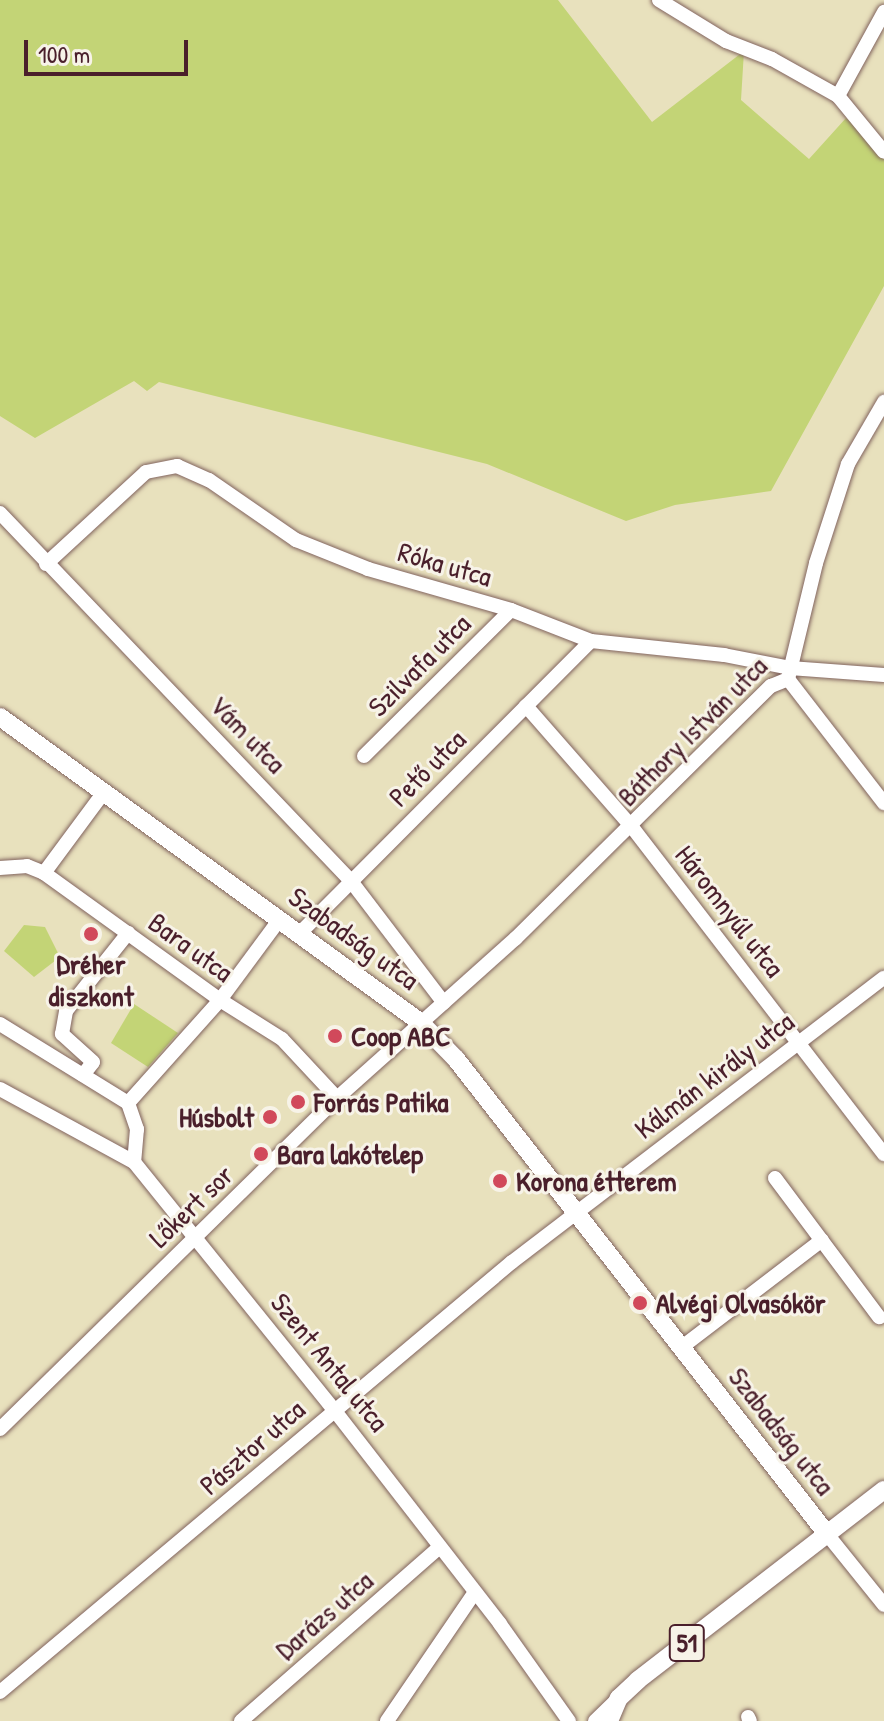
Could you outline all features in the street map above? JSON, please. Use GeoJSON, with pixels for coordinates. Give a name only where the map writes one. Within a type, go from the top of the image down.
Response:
{"type":"FeatureCollection","features":[{"type":"Feature","properties":{"kind":"main road","name":"Szabadság utca"},"geometry":{"type":"LineString","coordinates":[[0,717],[420,1022],[456,1059],[827,1534]]}},
{"type":"Feature","properties":{"kind":"main road","name":"51"},"geometry":{"type":"LineString","coordinates":[[609,1721],[619,1698],[884,1490]]}},
{"type":"Feature","properties":{"kind":"street"},"geometry":{"type":"LineString","coordinates":[[659,0],[726,41],[772,59],[838,96],[884,152]]}},
{"type":"Feature","properties":{"kind":"street"},"geometry":{"type":"LineString","coordinates":[[838,96],[884,12]]}},
{"type":"Feature","properties":{"kind":"street","name":"Báthory István utca"},"geometry":{"type":"LineString","coordinates":[[420,1022],[632,827],[771,686],[789,673],[816,563],[848,464],[884,402]]}},
{"type":"Feature","properties":{"kind":"street","name":"Róka utca"},"geometry":{"type":"LineString","coordinates":[[46,564],[146,472],[177,466],[209,480],[296,540],[368,569],[511,610],[591,641],[724,655],[789,673],[884,675]]}},
{"type":"Feature","properties":{"kind":"street","name":"Vám utca"},"geometry":{"type":"LineString","coordinates":[[0,513],[351,881],[444,1003]]}},
{"type":"Feature","properties":{"kind":"street","name":"Szilvafa utca"},"geometry":{"type":"LineString","coordinates":[[364,756],[511,610]]}},
{"type":"Feature","properties":{"kind":"street","name":"Pető utca"},"geometry":{"type":"LineString","coordinates":[[300,933],[591,641]]}},
{"type":"Feature","properties":{"kind":"street"},"geometry":{"type":"LineString","coordinates":[[789,673],[884,803]]}},
{"type":"Feature","properties":{"kind":"street","name":"Háromnyúl utca"},"geometry":{"type":"LineString","coordinates":[[526,706],[632,827],[884,1154]]}},
{"type":"Feature","properties":{"kind":"street"},"geometry":{"type":"LineString","coordinates":[[44,873],[104,792]]}},
{"type":"Feature","properties":{"kind":"street","name":"Bara utca"},"geometry":{"type":"LineString","coordinates":[[0,868],[27,866],[44,873],[220,1000],[282,1039],[337,1098]]}},
{"type":"Feature","properties":{"kind":"street"},"geometry":{"type":"LineString","coordinates":[[128,1103],[220,1000],[280,919]]}},
{"type":"Feature","properties":{"kind":"street"},"geometry":{"type":"LineString","coordinates":[[83,1075],[93,1062],[62,1034],[66,1011],[128,933]]}},
{"type":"Feature","properties":{"kind":"street","name":"Kálmán király utca"},"geometry":{"type":"LineString","coordinates":[[576,1213],[884,978]]}},
{"type":"Feature","properties":{"kind":"street","name":"Lőkert sor"},"geometry":{"type":"LineString","coordinates":[[0,1429],[337,1098],[420,1022]]}},
{"type":"Feature","properties":{"kind":"street"},"geometry":{"type":"LineString","coordinates":[[0,1024],[128,1103],[137,1129],[134,1162]]}},
{"type":"Feature","properties":{"kind":"street","name":"Szent Antal utca"},"geometry":{"type":"LineString","coordinates":[[0,1089],[134,1162],[335,1411],[475,1592],[569,1721]]}},
{"type":"Feature","properties":{"kind":"street"},"geometry":{"type":"LineString","coordinates":[[775,1178],[879,1317]]}},
{"type":"Feature","properties":{"kind":"street","name":"Pásztor utca"},"geometry":{"type":"LineString","coordinates":[[0,1692],[576,1213]]}},
{"type":"Feature","properties":{"kind":"street"},"geometry":{"type":"LineString","coordinates":[[682,1347],[822,1240]]}},
{"type":"Feature","properties":{"kind":"street","name":"Szabadság utca"},"geometry":{"type":"LineString","coordinates":[[827,1534],[884,1605]]}},
{"type":"Feature","properties":{"kind":"street","name":"Darázs utca"},"geometry":{"type":"LineString","coordinates":[[241,1721],[440,1547]]}},
{"type":"Feature","properties":{"kind":"street"},"geometry":{"type":"LineString","coordinates":[[387,1721],[475,1592]]}},
{"type":"Feature","properties":{"kind":"street"},"geometry":{"type":"LineString","coordinates":[[595,1721],[619,1698]]}},
{"type":"Feature","properties":{"kind":"green space"},"geometry":{"type":"Polygon","coordinates":[[[0,0],[558,0],[652,122],[744,51],[741,100],[809,159],[846,118],[884,151],[884,286],[771,491],[675,505],[626,521],[487,464],[159,382],[147,391],[134,381],[35,438],[0,416],[0,0]]]}},
{"type":"Feature","properties":{"kind":"green space"},"geometry":{"type":"Polygon","coordinates":[[[24,925],[45,927],[60,957],[34,977],[4,951],[24,925]]]}},
{"type":"Feature","properties":{"kind":"green space"},"geometry":{"type":"Polygon","coordinates":[[[134,1004],[178,1033],[148,1067],[111,1043],[134,1004]]]}},
{"type":"Feature","properties":{"kind":"place","name":"Dréher diszkont"},"geometry":{"type":"Point","coordinates":[91,934]}},
{"type":"Feature","properties":{"kind":"place","name":"Coop ABC"},"geometry":{"type":"Point","coordinates":[335,1036]}},
{"type":"Feature","properties":{"kind":"place","name":"Forrás Patika"},"geometry":{"type":"Point","coordinates":[298,1102]}},
{"type":"Feature","properties":{"kind":"place","name":"Húsbolt"},"geometry":{"type":"Point","coordinates":[270,1117]}},
{"type":"Feature","properties":{"kind":"place","name":"Bara lakótelep"},"geometry":{"type":"Point","coordinates":[261,1154]}},
{"type":"Feature","properties":{"kind":"place","name":"Korona étterem"},"geometry":{"type":"Point","coordinates":[500,1181]}},
{"type":"Feature","properties":{"kind":"place","name":"Alvégi Olvasókör"},"geometry":{"type":"Point","coordinates":[640,1303]}}]}
